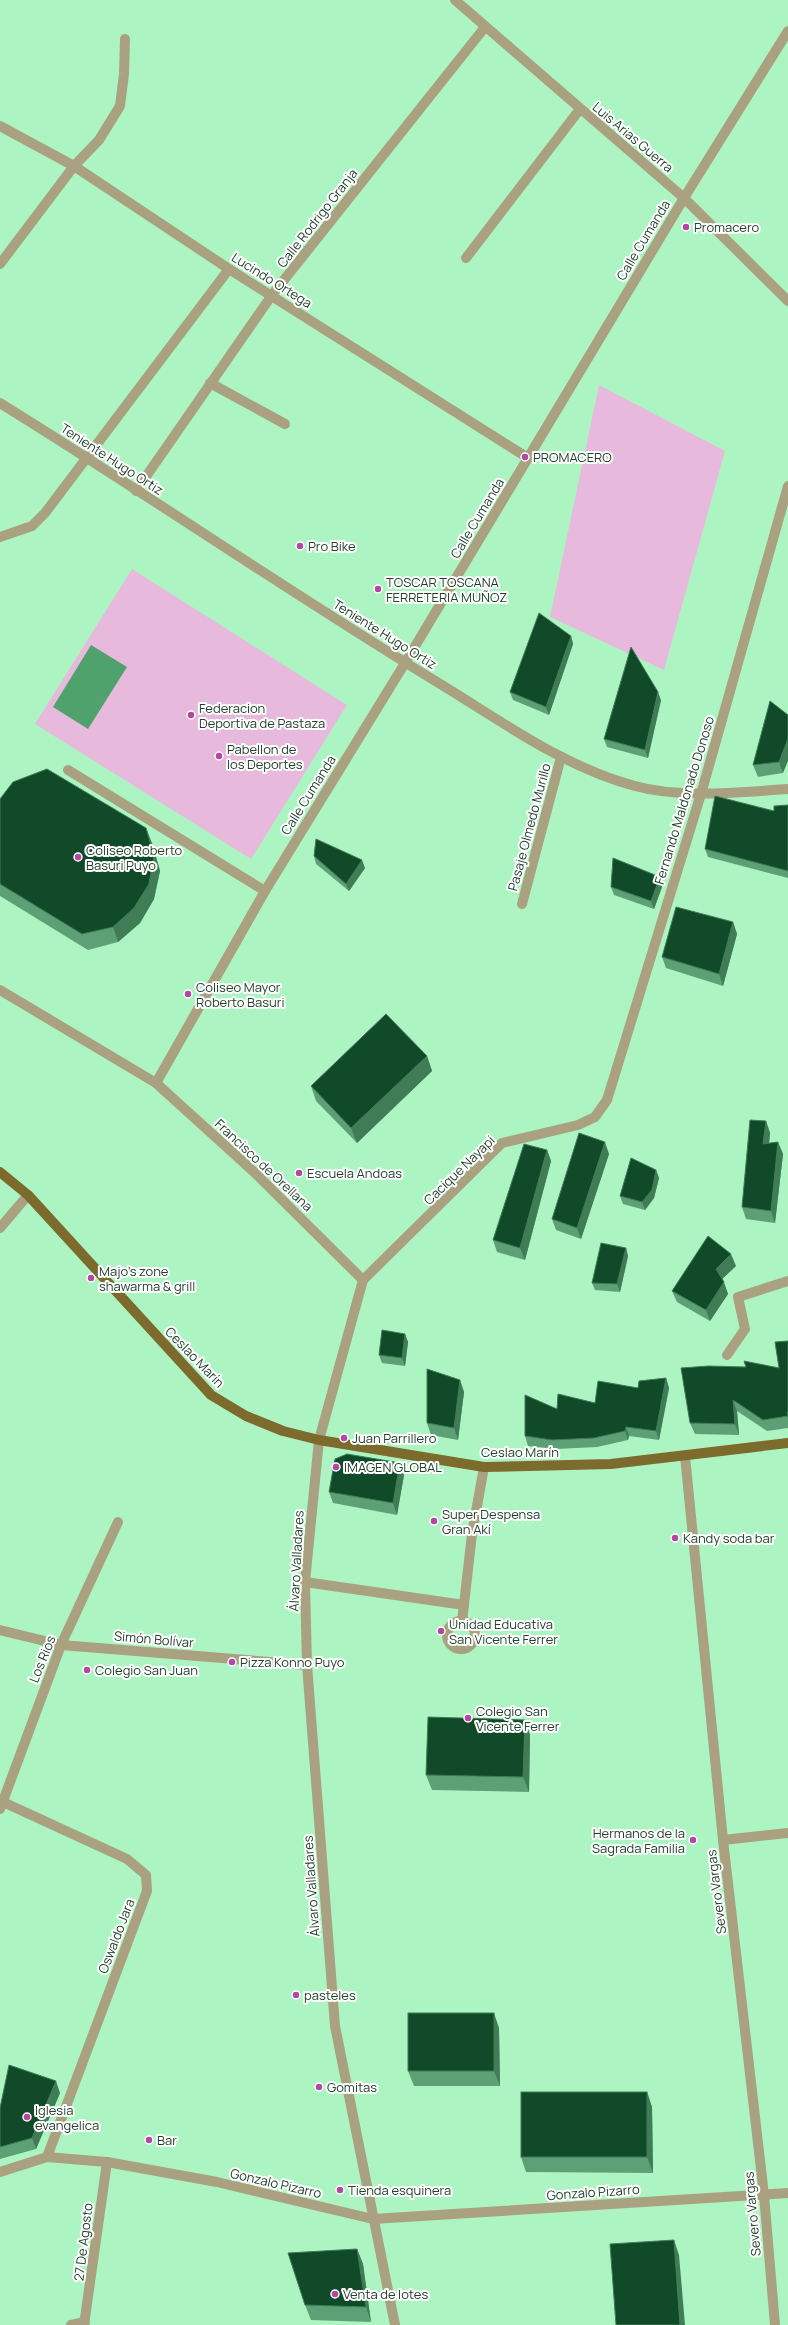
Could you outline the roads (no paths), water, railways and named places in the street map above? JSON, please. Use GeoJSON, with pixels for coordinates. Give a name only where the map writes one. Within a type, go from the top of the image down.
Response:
{"type":"FeatureCollection","features":[{"type":"Feature","properties":{"kind":"main road","name":"Ceslao Marín"},"geometry":{"type":"LineString","coordinates":[[0,1172],[28,1195],[211,1395],[258,1421],[283,1431],[319,1440],[484,1467],[611,1464],[788,1443]]}},
{"type":"Feature","properties":{"kind":"street","name":"Luis Arias Guerra"},"geometry":{"type":"LineString","coordinates":[[455,0],[580,110],[684,198],[788,301]]}},
{"type":"Feature","properties":{"kind":"street","name":"Calle Rodrigo Granja"},"geometry":{"type":"LineString","coordinates":[[136,491],[272,294],[485,27]]}},
{"type":"Feature","properties":{"kind":"street","name":"Calle Cumanda"},"geometry":{"type":"LineString","coordinates":[[156,1084],[265,891],[405,663],[684,198],[788,31]]}},
{"type":"Feature","properties":{"kind":"street"},"geometry":{"type":"LineString","coordinates":[[0,264],[74,166],[99,140],[120,106],[124,74],[125,39]]}},
{"type":"Feature","properties":{"kind":"street"},"geometry":{"type":"LineString","coordinates":[[466,258],[580,110]]}},
{"type":"Feature","properties":{"kind":"street","name":"Lucindo Ortega"},"geometry":{"type":"LineString","coordinates":[[0,126],[74,166],[229,268],[528,458]]}},
{"type":"Feature","properties":{"kind":"street"},"geometry":{"type":"LineString","coordinates":[[0,537],[32,526],[45,513],[88,458],[229,268]]}},
{"type":"Feature","properties":{"kind":"street"},"geometry":{"type":"LineString","coordinates":[[210,383],[285,424]]}},
{"type":"Feature","properties":{"kind":"street","name":"Teniente Hugo Ortiz"},"geometry":{"type":"LineString","coordinates":[[0,403],[88,458],[136,491],[405,663],[561,757],[599,775],[638,787],[701,794],[788,789]]}},
{"type":"Feature","properties":{"kind":"street","name":"Fernando Maldonado Donoso"},"geometry":{"type":"LineString","coordinates":[[595,1117],[607,1100],[701,794],[788,486]]}},
{"type":"Feature","properties":{"kind":"street","name":"Pasaje Olmedo Murillo"},"geometry":{"type":"LineString","coordinates":[[522,904],[561,757]]}},
{"type":"Feature","properties":{"kind":"street"},"geometry":{"type":"LineString","coordinates":[[68,770],[265,891]]}},
{"type":"Feature","properties":{"kind":"street","name":"Francisco de Orellana"},"geometry":{"type":"LineString","coordinates":[[0,990],[156,1084],[253,1171],[363,1280]]}},
{"type":"Feature","properties":{"kind":"street","name":"Cacique Nayapi"},"geometry":{"type":"LineString","coordinates":[[363,1280],[502,1143],[578,1125],[595,1117]]}},
{"type":"Feature","properties":{"kind":"street"},"geometry":{"type":"LineString","coordinates":[[0,1228],[28,1195]]}},
{"type":"Feature","properties":{"kind":"street"},"geometry":{"type":"LineString","coordinates":[[319,1440],[363,1280]]}},
{"type":"Feature","properties":{"kind":"street"},"geometry":{"type":"LineString","coordinates":[[727,1355],[745,1329],[738,1297],[788,1281]]}},
{"type":"Feature","properties":{"kind":"street","name":"Álvaro Valladares"},"geometry":{"type":"LineString","coordinates":[[319,1440],[305,1582],[307,1665],[335,2026],[395,2325]]}},
{"type":"Feature","properties":{"kind":"street","name":"Severo Vargas"},"geometry":{"type":"LineString","coordinates":[[685,1456],[723,1840],[764,2195],[775,2325]]}},
{"type":"Feature","properties":{"kind":"street"},"geometry":{"type":"LineString","coordinates":[[462,1622],[472,1534],[484,1467]]}},
{"type":"Feature","properties":{"kind":"street","name":"Los Rios"},"geometry":{"type":"LineString","coordinates":[[1,1806],[61,1645],[118,1522]]}},
{"type":"Feature","properties":{"kind":"street"},"geometry":{"type":"LineString","coordinates":[[305,1582],[464,1605]]}},
{"type":"Feature","properties":{"kind":"street","name":"Simón Bolívar"},"geometry":{"type":"LineString","coordinates":[[0,1630],[61,1645],[307,1665]]}},
{"type":"Feature","properties":{"kind":"street","name":"Oswaldo Jara"},"geometry":{"type":"LineString","coordinates":[[1,1806],[127,1859],[146,1875],[147,1891],[47,2156]]}},
{"type":"Feature","properties":{"kind":"street"},"geometry":{"type":"LineString","coordinates":[[723,1840],[788,1833]]}},
{"type":"Feature","properties":{"kind":"street","name":"Gonzalo Pizarro"},"geometry":{"type":"LineString","coordinates":[[0,2172],[47,2156],[106,2162],[217,2182],[373,2219],[788,2193]]}},
{"type":"Feature","properties":{"kind":"street","name":"27 De Agosto"},"geometry":{"type":"LineString","coordinates":[[84,2323],[106,2162]]}},
{"type":"Feature","properties":{"kind":"street"},"geometry":{"type":"LineString","coordinates":[[71,2325],[84,2323]]}},
{"type":"Feature","properties":{"kind":"place","name":"Promacero"},"geometry":{"type":"Point","coordinates":[686,227]}},
{"type":"Feature","properties":{"kind":"place","name":"PROMACERO"},"geometry":{"type":"Point","coordinates":[525,457]}},
{"type":"Feature","properties":{"kind":"place","name":"Pro Bike"},"geometry":{"type":"Point","coordinates":[300,546]}},
{"type":"Feature","properties":{"kind":"place","name":"TOSCAR TOSCANA FERRETERIA MUÑOZ"},"geometry":{"type":"Point","coordinates":[378,589]}},
{"type":"Feature","properties":{"kind":"place","name":"Federacion Deportiva de Pastaza"},"geometry":{"type":"Point","coordinates":[191,715]}},
{"type":"Feature","properties":{"kind":"place","name":"Pabellon de los Deportes"},"geometry":{"type":"Point","coordinates":[219,756]}},
{"type":"Feature","properties":{"kind":"place","name":"Coliseo Roberto Basuri Puyo"},"geometry":{"type":"Point","coordinates":[78,857]}},
{"type":"Feature","properties":{"kind":"place","name":"Coliseo Mayor Roberto Basuri"},"geometry":{"type":"Point","coordinates":[188,994]}},
{"type":"Feature","properties":{"kind":"place","name":"Escuela Andoas"},"geometry":{"type":"Point","coordinates":[299,1173]}},
{"type":"Feature","properties":{"kind":"place","name":"Majo's zone shawarma & grill"},"geometry":{"type":"Point","coordinates":[91,1278]}},
{"type":"Feature","properties":{"kind":"place","name":"Juan Parrillero"},"geometry":{"type":"Point","coordinates":[344,1438]}},
{"type":"Feature","properties":{"kind":"place","name":"IMAGEN GLOBAL"},"geometry":{"type":"Point","coordinates":[336,1467]}},
{"type":"Feature","properties":{"kind":"place","name":"Super Despensa Gran Akí"},"geometry":{"type":"Point","coordinates":[434,1521]}},
{"type":"Feature","properties":{"kind":"place","name":"Kandy soda bar"},"geometry":{"type":"Point","coordinates":[675,1538]}},
{"type":"Feature","properties":{"kind":"place","name":"Unidad Educativa San Vicente Ferrer"},"geometry":{"type":"Point","coordinates":[441,1631]}},
{"type":"Feature","properties":{"kind":"place","name":"Pizza Konno Puyo"},"geometry":{"type":"Point","coordinates":[232,1662]}},
{"type":"Feature","properties":{"kind":"place","name":"Colegio San Juan"},"geometry":{"type":"Point","coordinates":[87,1670]}},
{"type":"Feature","properties":{"kind":"place","name":"Colegio San Vicente Ferrer"},"geometry":{"type":"Point","coordinates":[468,1718]}},
{"type":"Feature","properties":{"kind":"place","name":"Hermanos de la Sagrada Familia"},"geometry":{"type":"Point","coordinates":[693,1840]}},
{"type":"Feature","properties":{"kind":"place","name":"pasteles"},"geometry":{"type":"Point","coordinates":[296,1995]}},
{"type":"Feature","properties":{"kind":"place","name":"Gomitas"},"geometry":{"type":"Point","coordinates":[319,2087]}},
{"type":"Feature","properties":{"kind":"place","name":"Iglesia evangelica"},"geometry":{"type":"Point","coordinates":[27,2117]}},
{"type":"Feature","properties":{"kind":"place","name":"Bar"},"geometry":{"type":"Point","coordinates":[149,2140]}},
{"type":"Feature","properties":{"kind":"place","name":"Tienda esquinera"},"geometry":{"type":"Point","coordinates":[340,2190]}},
{"type":"Feature","properties":{"kind":"place","name":"Venta de lotes"},"geometry":{"type":"Point","coordinates":[335,2294]}}]}
